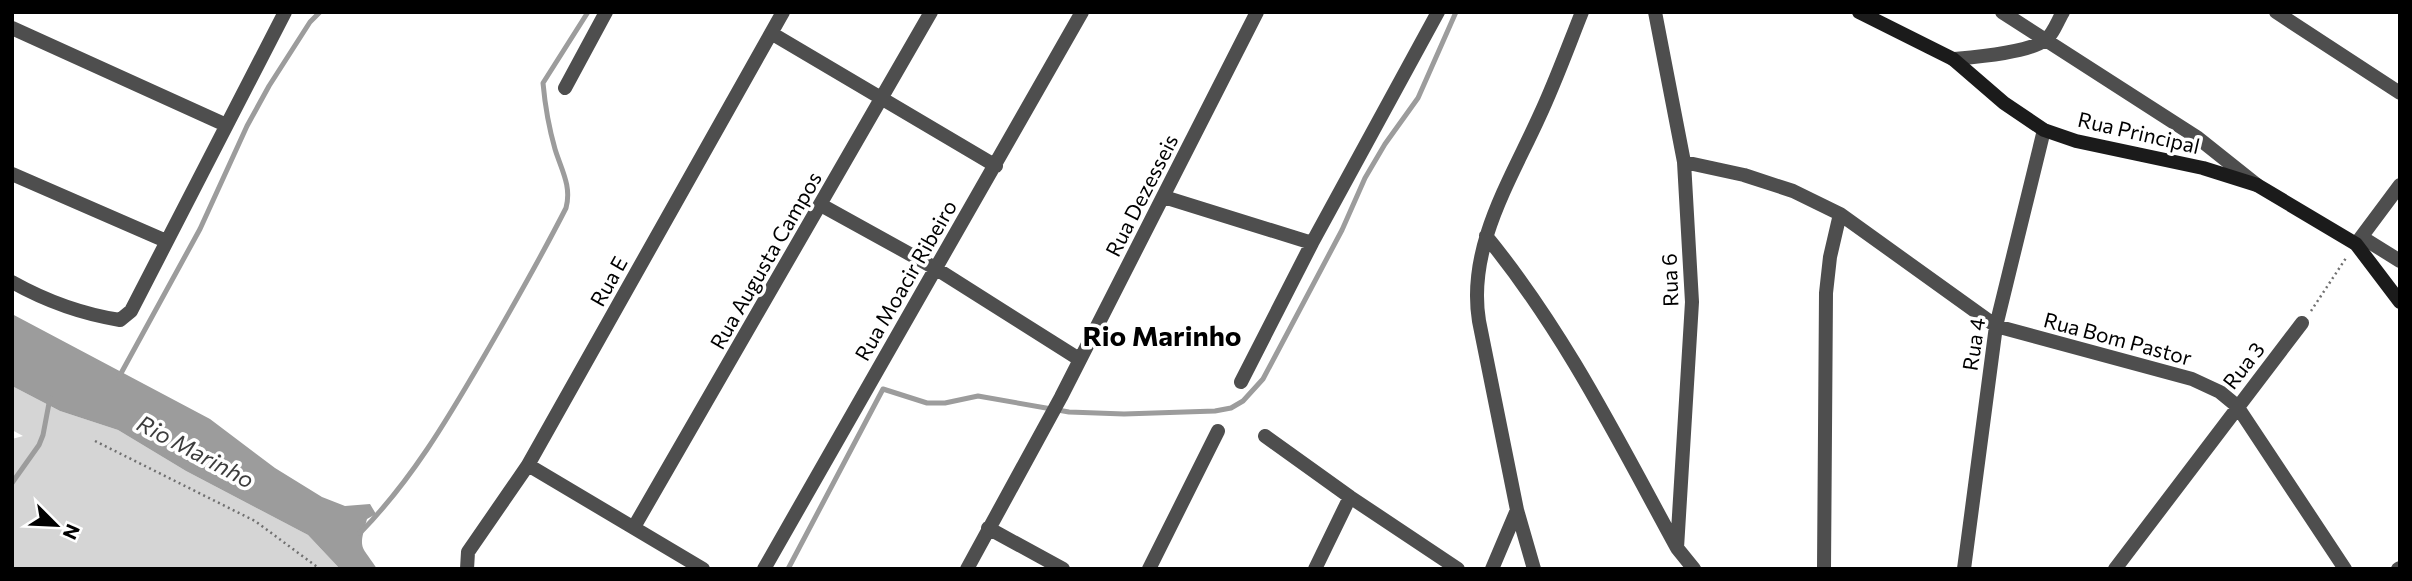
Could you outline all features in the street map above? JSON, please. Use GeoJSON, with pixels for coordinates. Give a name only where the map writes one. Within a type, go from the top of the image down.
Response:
{"type":"FeatureCollection","features":[{"type":"Feature","properties":{"kind":"main road","name":"Rua Principal"},"geometry":{"type":"LineString","coordinates":[[1859,12],[1954,59],[2004,103],[2044,130],[2076,141],[2203,168],[2257,185],[2359,241],[2400,302]]}},
{"type":"Feature","properties":{"kind":"street"},"geometry":{"type":"LineString","coordinates":[[12,282],[62,306],[120,320],[131,311],[285,12]]}},
{"type":"Feature","properties":{"kind":"street"},"geometry":{"type":"LineString","coordinates":[[565,88],[606,12]]}},
{"type":"Feature","properties":{"kind":"street","name":"Rua E"},"geometry":{"type":"LineString","coordinates":[[466,567],[468,552],[528,465],[783,12]]}},
{"type":"Feature","properties":{"kind":"street","name":"Rua Augusta Campos"},"geometry":{"type":"LineString","coordinates":[[634,527],[931,12]]}},
{"type":"Feature","properties":{"kind":"street","name":"Rua Moacir Ribeiro"},"geometry":{"type":"LineString","coordinates":[[764,569],[1082,12]]}},
{"type":"Feature","properties":{"kind":"street","name":"Rua Dezesseis"},"geometry":{"type":"LineString","coordinates":[[967,569],[1061,397],[1257,12]]}},
{"type":"Feature","properties":{"kind":"street"},"geometry":{"type":"LineString","coordinates":[[1241,382],[1312,243],[1438,12]]}},
{"type":"Feature","properties":{"kind":"street"},"geometry":{"type":"LineString","coordinates":[[1534,569],[1517,510],[1476,301],[1476,276],[1486,236],[1582,12]]}},
{"type":"Feature","properties":{"kind":"street","name":"Rua 6"},"geometry":{"type":"LineString","coordinates":[[1655,12],[1684,162],[1692,302],[1677,548]]}},
{"type":"Feature","properties":{"kind":"street"},"geometry":{"type":"LineString","coordinates":[[2002,12],[2198,138],[2257,185]]}},
{"type":"Feature","properties":{"kind":"street"},"geometry":{"type":"LineString","coordinates":[[1954,59],[1991,55],[2046,40],[2063,12]]}},
{"type":"Feature","properties":{"kind":"street"},"geometry":{"type":"LineString","coordinates":[[2276,12],[2400,93]]}},
{"type":"Feature","properties":{"kind":"street"},"geometry":{"type":"LineString","coordinates":[[12,28],[226,125]]}},
{"type":"Feature","properties":{"kind":"street"},"geometry":{"type":"LineString","coordinates":[[771,33],[996,166]]}},
{"type":"Feature","properties":{"kind":"street","name":"Rua 4"},"geometry":{"type":"LineString","coordinates":[[1964,569],[1996,326],[2044,130]]}},
{"type":"Feature","properties":{"kind":"street"},"geometry":{"type":"LineString","coordinates":[[1684,162],[1744,175],[1793,191],[1840,214],[1996,326]]}},
{"type":"Feature","properties":{"kind":"street"},"geometry":{"type":"LineString","coordinates":[[12,174],[166,241]]}},
{"type":"Feature","properties":{"kind":"street"},"geometry":{"type":"LineString","coordinates":[[2400,185],[2359,241],[2400,261]]}},
{"type":"Feature","properties":{"kind":"street"},"geometry":{"type":"LineString","coordinates":[[1164,197],[1312,243]]}},
{"type":"Feature","properties":{"kind":"street"},"geometry":{"type":"LineString","coordinates":[[821,205],[935,268],[1079,359]]}},
{"type":"Feature","properties":{"kind":"street"},"geometry":{"type":"LineString","coordinates":[[1824,569],[1826,293],[1830,257],[1840,214]]}},
{"type":"Feature","properties":{"kind":"street"},"geometry":{"type":"LineString","coordinates":[[1486,236],[1519,276],[1581,373],[1677,548],[1693,569]]}},
{"type":"Feature","properties":{"kind":"street","name":"Rua 3"},"geometry":{"type":"LineString","coordinates":[[2115,569],[2302,323]]}},
{"type":"Feature","properties":{"kind":"street","name":"Rua Bom Pastor"},"geometry":{"type":"LineString","coordinates":[[1996,326],[2192,379],[2220,392],[2237,406],[2345,569]]}},
{"type":"Feature","properties":{"kind":"street"},"geometry":{"type":"LineString","coordinates":[[1149,569],[1218,430]]}},
{"type":"Feature","properties":{"kind":"street"},"geometry":{"type":"LineString","coordinates":[[1265,436],[1458,569]]}},
{"type":"Feature","properties":{"kind":"street"},"geometry":{"type":"LineString","coordinates":[[528,465],[703,569]]}},
{"type":"Feature","properties":{"kind":"street"},"geometry":{"type":"LineString","coordinates":[[1315,569],[1350,497]]}},
{"type":"Feature","properties":{"kind":"street"},"geometry":{"type":"LineString","coordinates":[[1492,569],[1517,510]]}},
{"type":"Feature","properties":{"kind":"street"},"geometry":{"type":"LineString","coordinates":[[988,528],[1063,569]]}},
{"type":"Feature","properties":{"kind":"path"},"geometry":{"type":"LineString","coordinates":[[2302,323],[2359,241]]}},
{"type":"Feature","properties":{"kind":"path"},"geometry":{"type":"LineString","coordinates":[[94,441],[255,521],[320,569]]}},
{"type":"Feature","properties":{"kind":"shaded area"},"geometry":{"type":"Polygon","coordinates":[[[12,386],[60,411],[118,430],[186,471],[308,535],[340,569],[12,569],[12,439],[23,436],[12,430],[12,386]]]}},
{"type":"Feature","properties":{"kind":"water"},"geometry":{"type":"Polygon","coordinates":[[[12,314],[210,419],[275,468],[322,497],[345,506],[370,504],[376,514],[367,519],[362,542],[364,551],[377,569],[340,569],[308,535],[186,471],[118,430],[60,411],[12,386],[12,314]]]}},
{"type":"Feature","properties":{"kind":"waterway"},"geometry":{"type":"LineString","coordinates":[[119,377],[200,229],[247,126],[269,86],[310,22],[320,12]]}},
{"type":"Feature","properties":{"kind":"waterway"},"geometry":{"type":"LineString","coordinates":[[360,533],[396,492],[442,427],[566,208],[567,185],[551,133],[543,83],[588,12]]}},
{"type":"Feature","properties":{"kind":"waterway"},"geometry":{"type":"LineString","coordinates":[[788,569],[883,389],[927,403],[945,403],[978,396],[1069,412],[1124,414],[1215,411],[1231,408],[1243,401],[1263,379],[1342,230],[1365,178],[1385,144],[1418,98],[1456,12]]}},
{"type":"Feature","properties":{"kind":"waterway"},"geometry":{"type":"LineString","coordinates":[[12,483],[39,445],[50,398]]}},
{"type":"Feature","properties":{"kind":"district","name":"Rio Marinho"},"geometry":{"type":"Point","coordinates":[1162,335]}}]}
